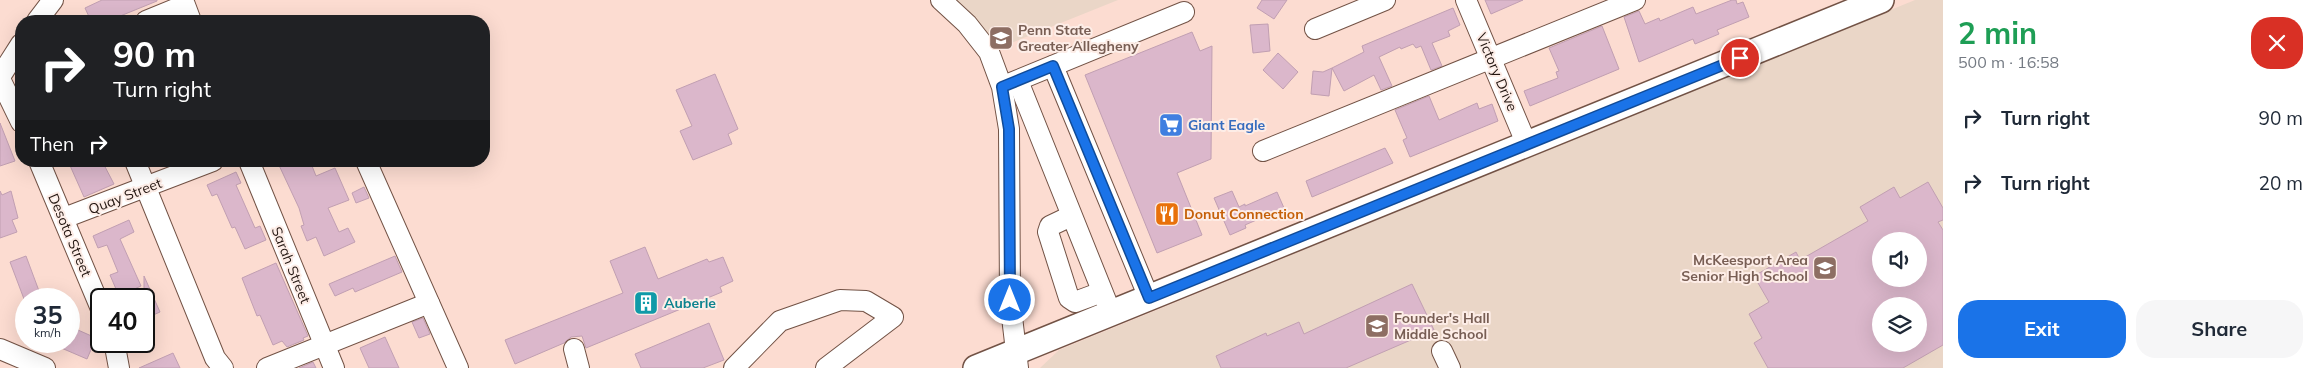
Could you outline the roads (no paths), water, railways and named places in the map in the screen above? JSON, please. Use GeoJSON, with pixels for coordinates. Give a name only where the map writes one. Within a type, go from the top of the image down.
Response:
{"type":"FeatureCollection","features":[{"type":"Feature","properties":{"kind":"main road"},"geometry":{"type":"LineString","coordinates":[[976,368],[1017,360],[1107,303],[1149,298],[1881,0]]}},
{"type":"Feature","properties":{"kind":"street"},"geometry":{"type":"LineString","coordinates":[[42,15],[53,0]]}},
{"type":"Feature","properties":{"kind":"street"},"geometry":{"type":"LineString","coordinates":[[940,0],[967,24],[1010,84],[1071,216],[1107,303],[1075,302],[1068,298],[1048,232],[1050,226],[1071,216]]}},
{"type":"Feature","properties":{"kind":"street"},"geometry":{"type":"LineString","coordinates":[[1315,30],[1385,0]]}},
{"type":"Feature","properties":{"kind":"street","name":"Victory Drive"},"geometry":{"type":"LineString","coordinates":[[1466,0],[1527,145]]}},
{"type":"Feature","properties":{"kind":"street"},"geometry":{"type":"LineString","coordinates":[[1263,151],[1635,0]]}},
{"type":"Feature","properties":{"kind":"street"},"geometry":{"type":"LineString","coordinates":[[161,15],[185,5],[189,15]]}},
{"type":"Feature","properties":{"kind":"street"},"geometry":{"type":"LineString","coordinates":[[1010,84],[1184,12]]}},
{"type":"Feature","properties":{"kind":"street"},"geometry":{"type":"LineString","coordinates":[[0,78],[15,54]]}},
{"type":"Feature","properties":{"kind":"street"},"geometry":{"type":"LineString","coordinates":[[1053,66],[1149,298]]}},
{"type":"Feature","properties":{"kind":"street"},"geometry":{"type":"LineString","coordinates":[[0,78],[15,72]]}},
{"type":"Feature","properties":{"kind":"street"},"geometry":{"type":"LineString","coordinates":[[0,78],[15,109]]}},
{"type":"Feature","properties":{"kind":"street"},"geometry":{"type":"LineString","coordinates":[[1010,84],[1010,300],[1017,360]]}},
{"type":"Feature","properties":{"kind":"street","name":"Desota Street"},"geometry":{"type":"LineString","coordinates":[[42,167],[92,288]]}},
{"type":"Feature","properties":{"kind":"street"},"geometry":{"type":"LineString","coordinates":[[137,167],[215,358],[223,368]]}},
{"type":"Feature","properties":{"kind":"street","name":"Quay Street"},"geometry":{"type":"LineString","coordinates":[[64,218],[198,167]]}},
{"type":"Feature","properties":{"kind":"street","name":"Sarah Street"},"geometry":{"type":"LineString","coordinates":[[251,167],[334,368]]}},
{"type":"Feature","properties":{"kind":"street"},"geometry":{"type":"LineString","coordinates":[[369,167],[458,368]]}},
{"type":"Feature","properties":{"kind":"street"},"geometry":{"type":"LineString","coordinates":[[734,368],[780,321],[840,300],[866,301],[893,317],[826,368]]}},
{"type":"Feature","properties":{"kind":"street"},"geometry":{"type":"LineString","coordinates":[[267,368],[324,345],[431,307]]}},
{"type":"Feature","properties":{"kind":"street"},"geometry":{"type":"LineString","coordinates":[[0,349],[45,368]]}},
{"type":"Feature","properties":{"kind":"street"},"geometry":{"type":"LineString","coordinates":[[116,353],[119,368]]}},
{"type":"Feature","properties":{"kind":"place","name":"Penn State Greater Allegheny"},"geometry":{"type":"Point","coordinates":[1001,38]}},
{"type":"Feature","properties":{"kind":"place","name":"Giant Eagle"},"geometry":{"type":"Point","coordinates":[1171,125]}},
{"type":"Feature","properties":{"kind":"place","name":"Donut Connection"},"geometry":{"type":"Point","coordinates":[1167,214]}},
{"type":"Feature","properties":{"kind":"place","name":"McKeesport Area Senior High School"},"geometry":{"type":"Point","coordinates":[1825,268]}},
{"type":"Feature","properties":{"kind":"place","name":"Auberle"},"geometry":{"type":"Point","coordinates":[646,303]}},
{"type":"Feature","properties":{"kind":"place","name":"Founder's Hall Middle School"},"geometry":{"type":"Point","coordinates":[1377,326]}}]}
